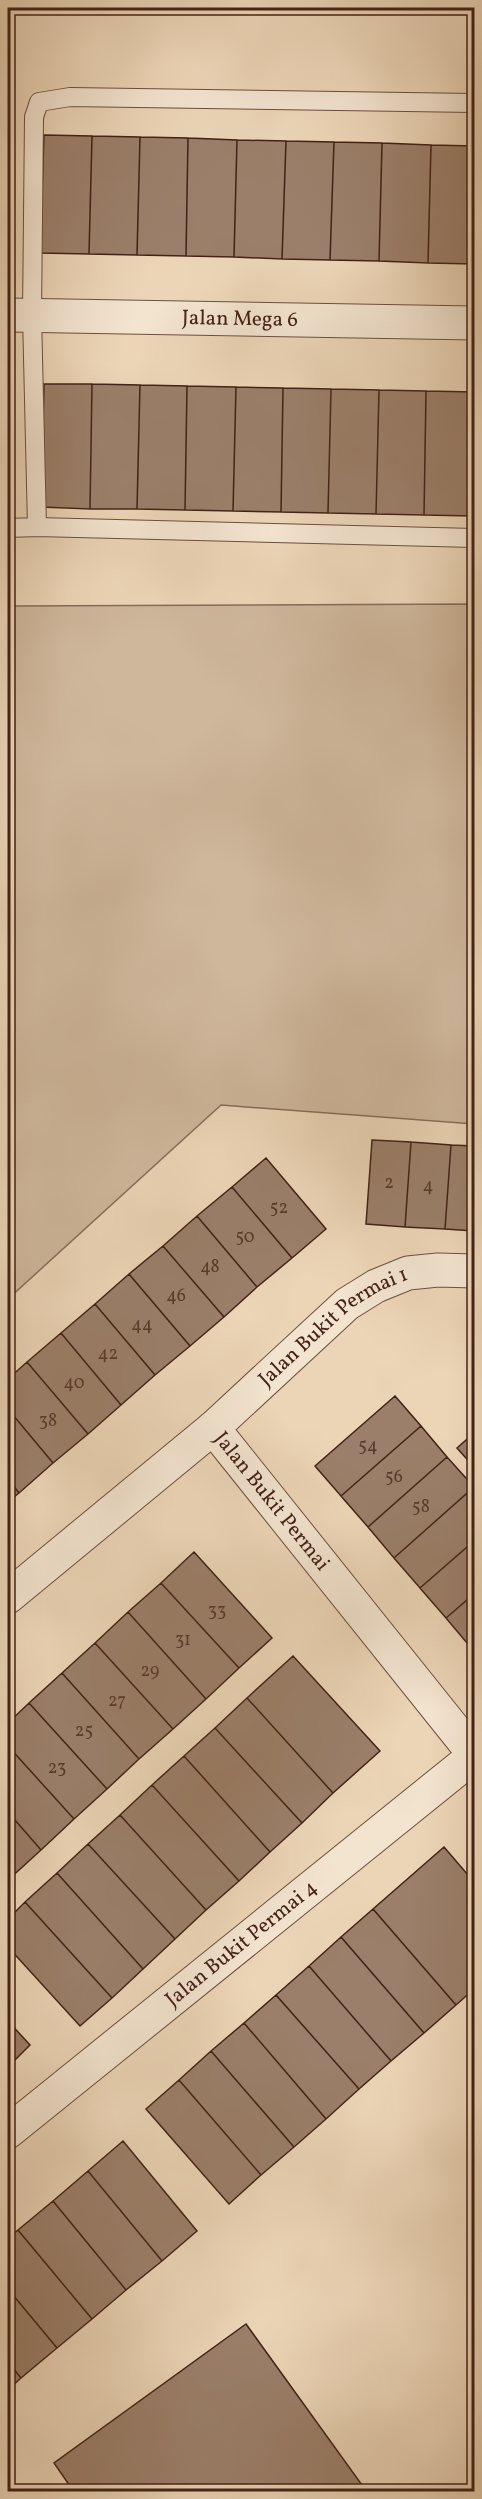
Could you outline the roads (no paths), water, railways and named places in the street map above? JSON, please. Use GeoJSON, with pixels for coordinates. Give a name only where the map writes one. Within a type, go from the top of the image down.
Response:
{"type":"FeatureCollection","features":[{"type":"Feature","properties":{"kind":"street","name":"Jalan Mega 6"},"geometry":{"type":"LineString","coordinates":[[20,315],[474,323]]}},
{"type":"Feature","properties":{"kind":"street","name":"Jalan Bukit Permai 1"},"geometry":{"type":"LineString","coordinates":[[213,1428],[347,1304],[376,1286],[408,1273],[438,1270],[474,1271]]}},
{"type":"Feature","properties":{"kind":"street","name":"Jalan Bukit Permai"},"geometry":{"type":"LineString","coordinates":[[8,1597],[213,1428],[474,1755]]}},
{"type":"Feature","properties":{"kind":"street","name":"Jalan Bukit Permai 4"},"geometry":{"type":"LineString","coordinates":[[8,2132],[474,1755]]}},
{"type":"Feature","properties":{"kind":"lane"},"geometry":{"type":"LineString","coordinates":[[37,527],[20,315],[34,117],[36,106],[42,100],[70,97],[474,103]]}},
{"type":"Feature","properties":{"kind":"lane"},"geometry":{"type":"LineString","coordinates":[[8,528],[474,538]]}}]}
